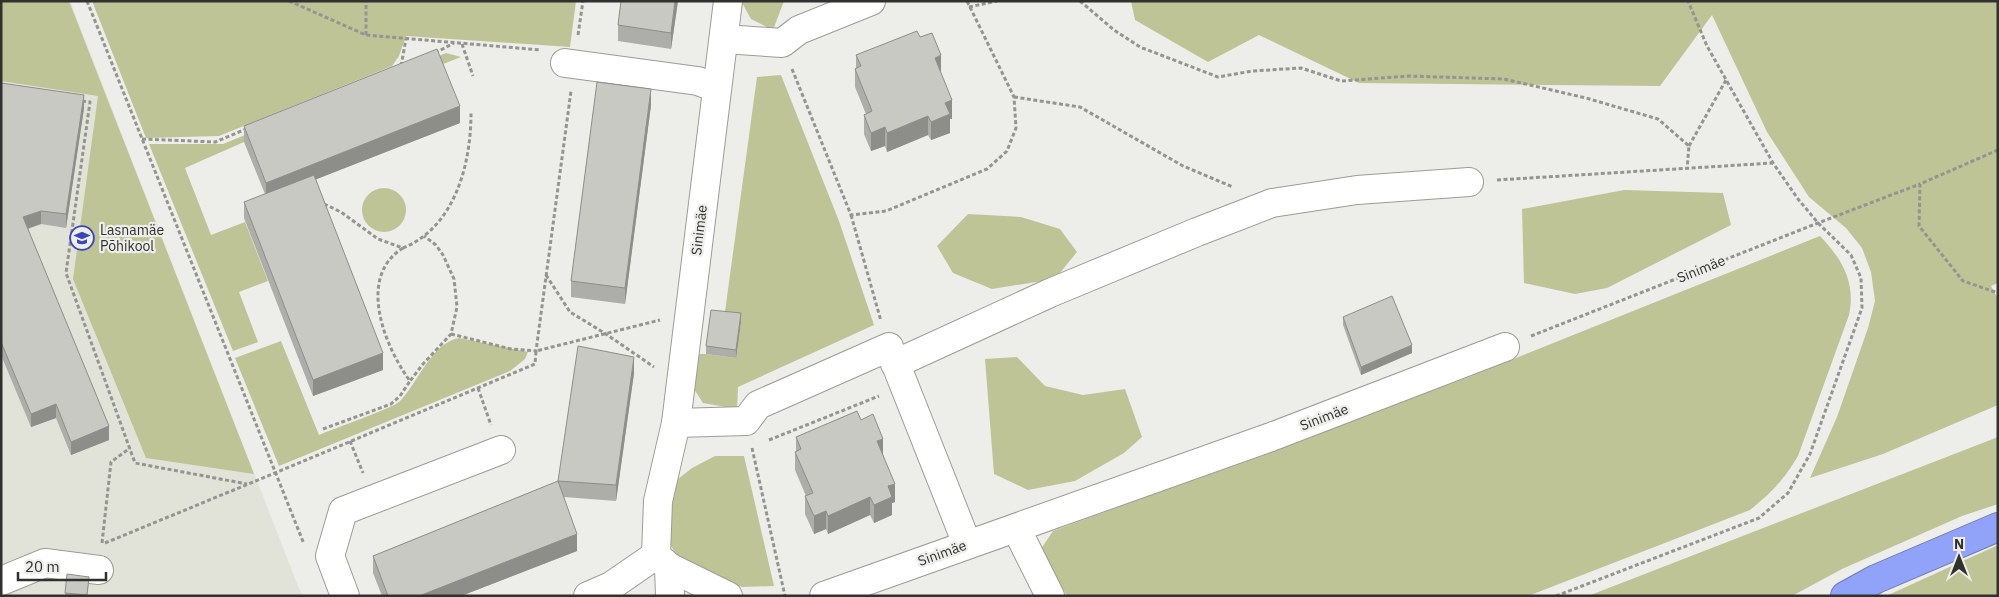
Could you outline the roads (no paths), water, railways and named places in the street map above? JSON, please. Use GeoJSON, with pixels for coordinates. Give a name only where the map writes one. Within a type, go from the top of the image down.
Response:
{"type":"FeatureCollection","features":[{"type":"Feature","properties":{"kind":"highway"},"geometry":{"type":"LineString","coordinates":[[1845,596],[1876,579],[1998,527]]}},
{"type":"Feature","properties":{"kind":"street","name":"Sinimäe"},"geometry":{"type":"LineString","coordinates":[[670,596],[662,561],[658,501],[676,423],[728,1]]}},
{"type":"Feature","properties":{"kind":"street"},"geometry":{"type":"LineString","coordinates":[[724,39],[782,43],[798,30],[871,1]]}},
{"type":"Feature","properties":{"kind":"street"},"geometry":{"type":"LineString","coordinates":[[572,60],[698,81],[716,88]]}},
{"type":"Feature","properties":{"kind":"street"},"geometry":{"type":"LineString","coordinates":[[676,423],[746,421],[758,405],[896,366],[1050,293],[1272,203],[1357,190],[1469,182]]}},
{"type":"Feature","properties":{"kind":"street","name":"Sinimäe"},"geometry":{"type":"LineString","coordinates":[[824,596],[1272,437],[1505,347]]}},
{"type":"Feature","properties":{"kind":"street"},"geometry":{"type":"LineString","coordinates":[[896,366],[967,544]]}},
{"type":"Feature","properties":{"kind":"street"},"geometry":{"type":"LineString","coordinates":[[345,596],[330,556],[343,511],[501,450]]}},
{"type":"Feature","properties":{"kind":"street"},"geometry":{"type":"LineString","coordinates":[[1016,528],[1050,596]]}},
{"type":"Feature","properties":{"kind":"street"},"geometry":{"type":"LineString","coordinates":[[588,596],[662,561],[728,596]]}},
{"type":"Feature","properties":{"kind":"street"},"geometry":{"type":"LineString","coordinates":[[1,581],[45,563],[99,570]]}},
{"type":"Feature","properties":{"kind":"place","name":"Lasnamäe Põhikool"},"geometry":{"type":"Point","coordinates":[82,238]}}]}
